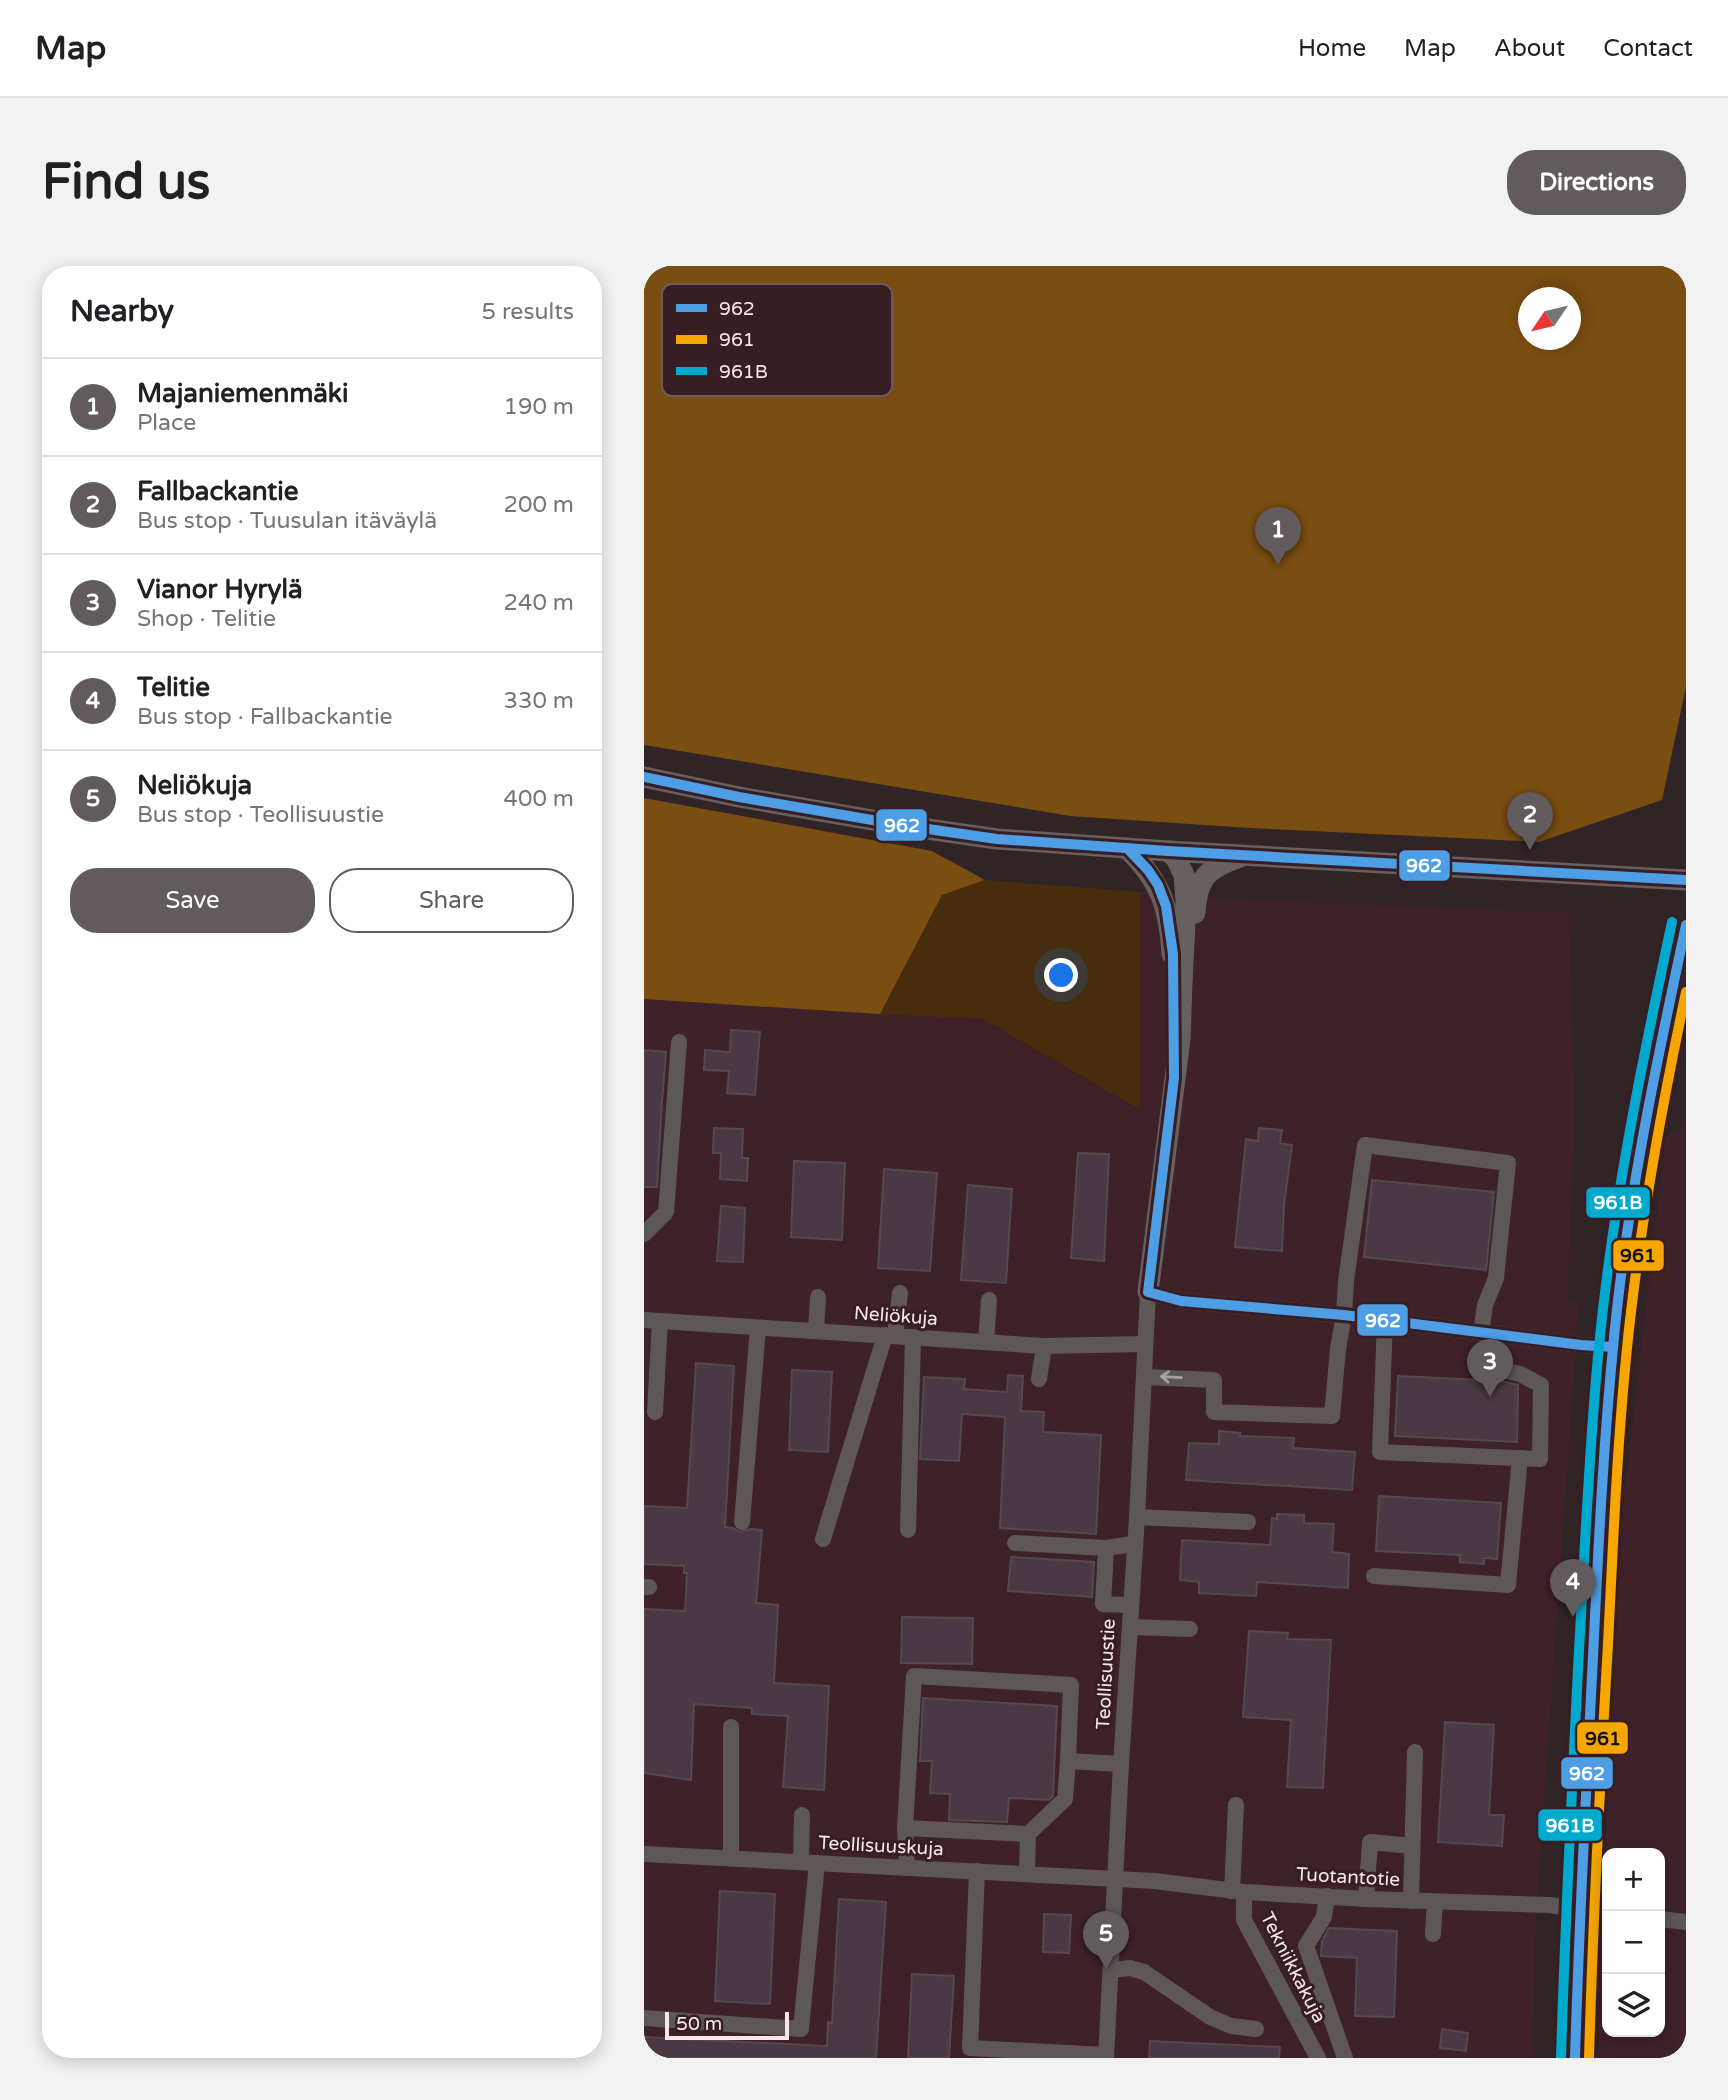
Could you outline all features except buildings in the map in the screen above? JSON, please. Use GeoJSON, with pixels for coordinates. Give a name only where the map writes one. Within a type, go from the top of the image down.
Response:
{"type":"FeatureCollection","features":[{"type":"Feature","properties":{"kind":"main road"},"geometry":{"type":"LineString","coordinates":[[644,777],[739,797],[997,839],[1686,880]]}},
{"type":"Feature","properties":{"kind":"main road"},"geometry":{"type":"LineString","coordinates":[[1127,848],[1158,885],[1171,930],[1174,1078]]}},
{"type":"Feature","properties":{"kind":"main road"},"geometry":{"type":"LineString","coordinates":[[1148,1292],[1180,1039],[1186,901],[1181,866],[1168,851]]}},
{"type":"Feature","properties":{"kind":"main road"},"geometry":{"type":"LineString","coordinates":[[1174,1078],[1185,1038],[1198,894],[1210,871],[1222,863],[1245,855]]}},
{"type":"Feature","properties":{"kind":"street"},"geometry":{"type":"LineString","coordinates":[[1575,2058],[1579,1910],[1613,1347],[1632,1203],[1652,1085],[1686,925]]}},
{"type":"Feature","properties":{"kind":"street"},"geometry":{"type":"LineString","coordinates":[[644,1234],[666,1212],[679,1042]]}},
{"type":"Feature","properties":{"kind":"street"},"geometry":{"type":"LineString","coordinates":[[1144,1377],[1214,1380],[1214,1412],[1332,1416],[1364,1145],[1508,1163],[1496,1278],[1485,1305],[1485,1333],[1489,1367],[1520,1374],[1541,1385],[1540,1459],[1380,1452],[1385,1321]]}},
{"type":"Feature","properties":{"kind":"street"},"geometry":{"type":"LineString","coordinates":[[1148,1292],[1181,1301],[1344,1315],[1613,1347]]}},
{"type":"Feature","properties":{"kind":"street","name":"Teollisuustie"},"geometry":{"type":"LineString","coordinates":[[1106,2057],[1148,1292]]}},
{"type":"Feature","properties":{"kind":"street"},"geometry":{"type":"LineString","coordinates":[[823,1539],[890,1336],[900,1293]]}},
{"type":"Feature","properties":{"kind":"street"},"geometry":{"type":"LineString","coordinates":[[816,1331],[818,1297]]}},
{"type":"Feature","properties":{"kind":"street"},"geometry":{"type":"LineString","coordinates":[[986,1342],[989,1300]]}},
{"type":"Feature","properties":{"kind":"street"},"geometry":{"type":"LineString","coordinates":[[652,1321],[655,1412]]}},
{"type":"Feature","properties":{"kind":"street","name":"Neliökuja"},"geometry":{"type":"LineString","coordinates":[[652,1321],[1044,1346],[1145,1343]]}},
{"type":"Feature","properties":{"kind":"street"},"geometry":{"type":"LineString","coordinates":[[742,1522],[758,1328]]}},
{"type":"Feature","properties":{"kind":"street"},"geometry":{"type":"LineString","coordinates":[[908,1530],[914,1337]]}},
{"type":"Feature","properties":{"kind":"street"},"geometry":{"type":"LineString","coordinates":[[1039,1379],[1044,1346]]}},
{"type":"Feature","properties":{"kind":"street"},"geometry":{"type":"LineString","coordinates":[[1374,1576],[1508,1585],[1520,1458]]}},
{"type":"Feature","properties":{"kind":"street"},"geometry":{"type":"LineString","coordinates":[[1137,1517],[1248,1522]]}},
{"type":"Feature","properties":{"kind":"street"},"geometry":{"type":"LineString","coordinates":[[1015,1543],[1106,1548],[1134,1544]]}},
{"type":"Feature","properties":{"kind":"street"},"geometry":{"type":"LineString","coordinates":[[1106,1548],[1103,1604],[1130,1605]]}},
{"type":"Feature","properties":{"kind":"street"},"geometry":{"type":"LineString","coordinates":[[1130,1627],[1190,1629]]}},
{"type":"Feature","properties":{"kind":"street"},"geometry":{"type":"LineString","coordinates":[[905,1828],[1028,1834],[1065,1800],[1071,1685],[914,1676],[905,1828],[907,1868]]}},
{"type":"Feature","properties":{"kind":"street"},"geometry":{"type":"LineString","coordinates":[[731,1727],[731,1858]]}},
{"type":"Feature","properties":{"kind":"street"},"geometry":{"type":"LineString","coordinates":[[1411,1901],[1416,1752]]}},
{"type":"Feature","properties":{"kind":"street"},"geometry":{"type":"LineString","coordinates":[[1068,1761],[1121,1764]]}},
{"type":"Feature","properties":{"kind":"street","name":"Tekniikkakuja"},"geometry":{"type":"LineString","coordinates":[[1236,1805],[1238,1892],[1244,1920],[1318,2058]]}},
{"type":"Feature","properties":{"kind":"street"},"geometry":{"type":"LineString","coordinates":[[644,2018],[801,2029],[809,1863],[802,1815]]}},
{"type":"Feature","properties":{"kind":"street"},"geometry":{"type":"LineString","coordinates":[[1027,1873],[1028,1834]]}},
{"type":"Feature","properties":{"kind":"street"},"geometry":{"type":"LineString","coordinates":[[1366,1899],[1370,1842],[1412,1846]]}},
{"type":"Feature","properties":{"kind":"street","name":"Teollisuuskuja"},"geometry":{"type":"LineString","coordinates":[[644,1854],[1027,1873],[1115,1880]]}},
{"type":"Feature","properties":{"kind":"street"},"geometry":{"type":"LineString","coordinates":[[977,1871],[970,2048],[1106,2057]]}},
{"type":"Feature","properties":{"kind":"street","name":"Tuotantotie"},"geometry":{"type":"LineString","coordinates":[[1115,1880],[1154,1881],[1238,1892],[1549,1905],[1602,1912]]}},
{"type":"Feature","properties":{"kind":"street"},"geometry":{"type":"LineString","coordinates":[[1327,1896],[1324,1917],[1306,1946],[1346,2058]]}},
{"type":"Feature","properties":{"kind":"street"},"geometry":{"type":"LineString","coordinates":[[1433,1934],[1435,1902]]}},
{"type":"Feature","properties":{"kind":"street"},"geometry":{"type":"LineString","coordinates":[[1665,1920],[1686,1922]]}},
{"type":"Feature","properties":{"kind":"street"},"geometry":{"type":"LineString","coordinates":[[1111,1970],[1130,1968],[1144,1972],[1210,2017],[1231,2026],[1256,2029]]}},
{"type":"Feature","properties":{"kind":"shaded area"},"geometry":{"type":"Polygon","coordinates":[[[644,266],[1686,266],[1686,687],[1662,800],[1539,842],[1070,816],[644,745],[644,266]]]}},
{"type":"Feature","properties":{"kind":"shaded area"},"geometry":{"type":"Polygon","coordinates":[[[644,798],[932,851],[985,880],[942,895],[880,1014],[644,999],[644,798]]]}},
{"type":"Feature","properties":{"kind":"shaded area"},"geometry":{"type":"Polygon","coordinates":[[[985,880],[1140,892],[1140,1110],[983,1019],[880,1014],[942,895],[985,880]]]}},
{"type":"Feature","properties":{"kind":"shaded area"},"geometry":{"type":"Polygon","coordinates":[[[1140,892],[1233,899],[1569,913],[1575,1120],[1567,1302],[1579,1302],[1535,1929],[1533,2058],[644,2058],[644,999],[983,1019],[1139,1110],[1140,892]]]}},
{"type":"Feature","properties":{"kind":"shaded area"},"geometry":{"type":"Polygon","coordinates":[[[1686,1124],[1686,2058],[1598,2058],[1600,1878],[1606,1654],[1666,1137],[1686,1124]]]}},
{"type":"Feature","properties":{"kind":"transit line","name":"962"},"geometry":{"type":"LineString","coordinates":[[644,777],[739,797],[997,839],[1686,880]]}},
{"type":"Feature","properties":{"kind":"transit line","name":"962"},"geometry":{"type":"LineString","coordinates":[[1127,848],[1158,885],[1166,906],[1173,954],[1174,1078],[1148,1292],[1181,1301],[1344,1315],[1613,1347]]}},
{"type":"Feature","properties":{"kind":"transit line","name":"961B"},"geometry":{"type":"LineString","coordinates":[[1561,2058],[1579,1650],[1599,1346],[1620,1186],[1672,922]]}},
{"type":"Feature","properties":{"kind":"transit line","name":"962"},"geometry":{"type":"LineString","coordinates":[[1575,2058],[1599,1541],[1613,1348],[1634,1189],[1686,925]]}},
{"type":"Feature","properties":{"kind":"transit line","name":"961"},"geometry":{"type":"LineString","coordinates":[[1589,2058],[1600,1799],[1624,1385],[1644,1214],[1686,992]]}},
{"type":"Feature","properties":{"kind":"place","name":"Majaniemenmäki"},"geometry":{"type":"Point","coordinates":[1278,565]}},
{"type":"Feature","properties":{"kind":"place","name":"Fallbackantie"},"geometry":{"type":"Point","coordinates":[1530,850]}},
{"type":"Feature","properties":{"kind":"place","name":"Vianor Hyrylä"},"geometry":{"type":"Point","coordinates":[1490,1397]}},
{"type":"Feature","properties":{"kind":"place","name":"Telitie"},"geometry":{"type":"Point","coordinates":[1573,1617]}},
{"type":"Feature","properties":{"kind":"place","name":"Neliökuja"},"geometry":{"type":"Point","coordinates":[1106,1969]}}]}
